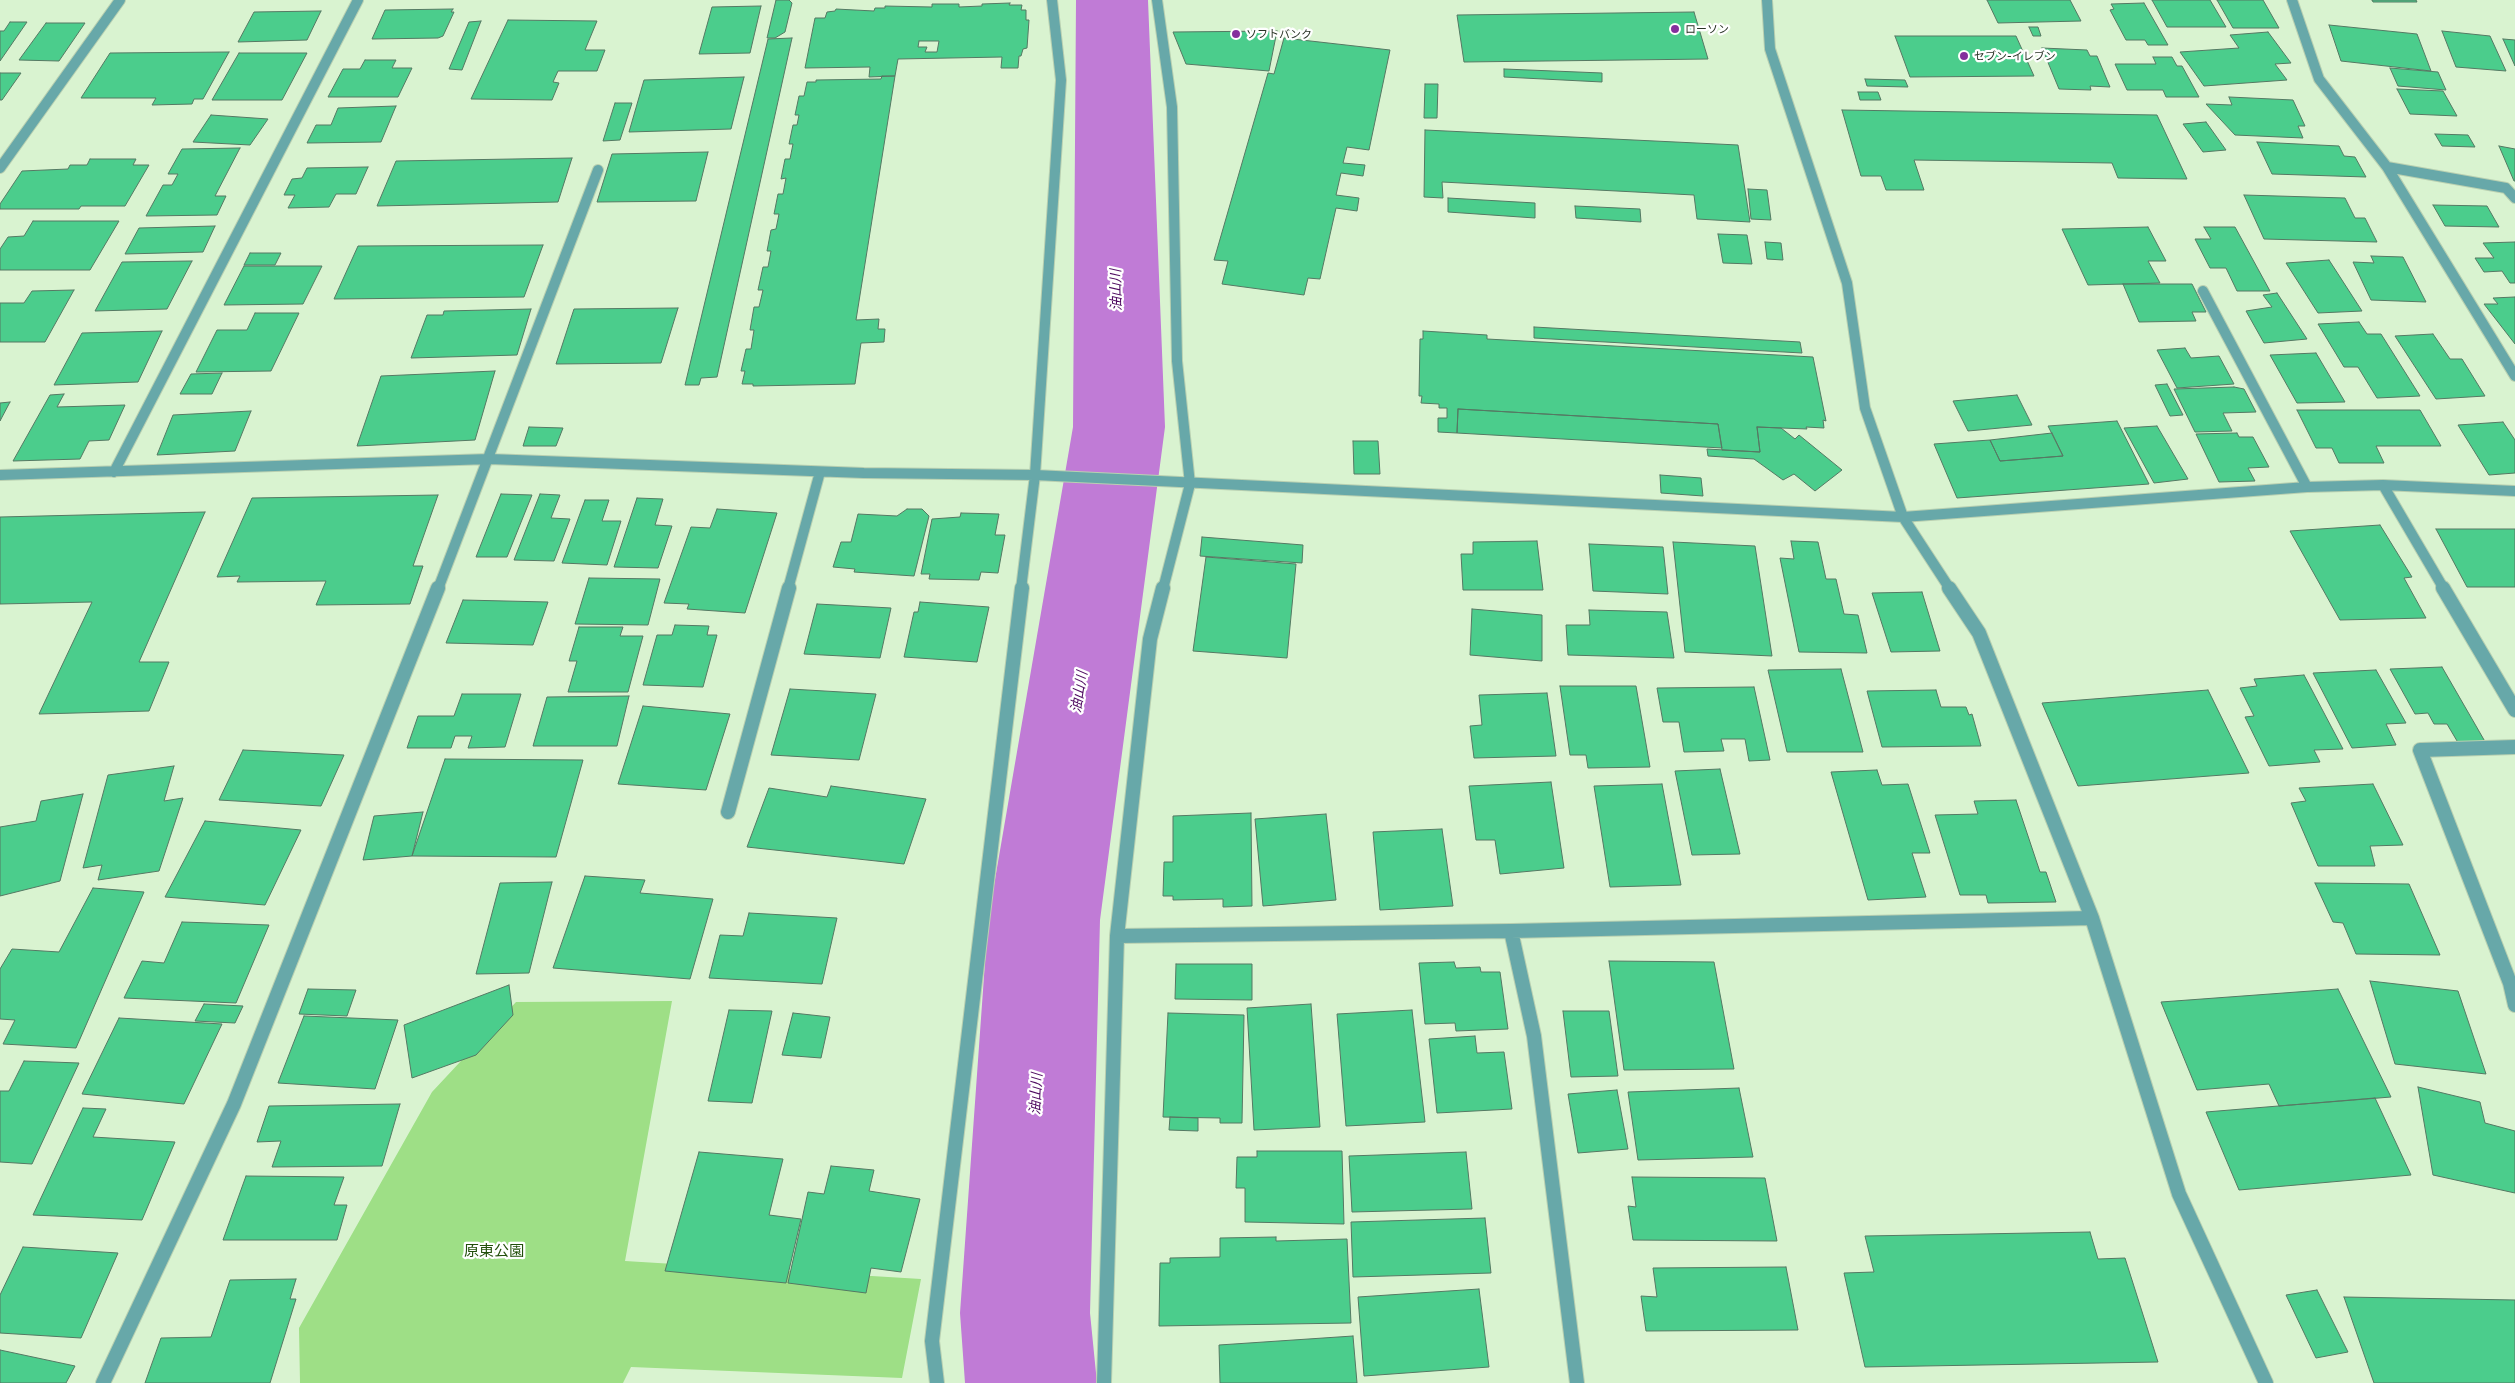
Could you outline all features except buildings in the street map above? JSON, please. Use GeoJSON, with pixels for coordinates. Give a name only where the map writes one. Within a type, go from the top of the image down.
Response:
{"type":"FeatureCollection","features":[{"type":"Feature","properties":{"kind":"street"},"geometry":{"type":"LineString","coordinates":[[0,168],[120,0]]}},
{"type":"Feature","properties":{"kind":"street"},"geometry":{"type":"LineString","coordinates":[[114,472],[358,0]]}},
{"type":"Feature","properties":{"kind":"street"},"geometry":{"type":"LineString","coordinates":[[937,1383],[932,1341],[1035,474],[1061,80],[1052,0]]}},
{"type":"Feature","properties":{"kind":"street"},"geometry":{"type":"LineString","coordinates":[[1104,1383],[1117,936],[1150,639],[1190,484],[1177,361],[1172,107],[1157,0]]}},
{"type":"Feature","properties":{"kind":"street"},"geometry":{"type":"LineString","coordinates":[[1767,0],[1770,49],[1847,283],[1865,408],[1903,517],[1979,633],[2092,918],[2179,1194],[2266,1383]]}},
{"type":"Feature","properties":{"kind":"street"},"geometry":{"type":"LineString","coordinates":[[2292,0],[2319,79],[2387,167],[2515,376]]}},
{"type":"Feature","properties":{"kind":"street"},"geometry":{"type":"LineString","coordinates":[[2387,167],[2506,188],[2515,198]]}},
{"type":"Feature","properties":{"kind":"street"},"geometry":{"type":"LineString","coordinates":[[103,1383],[234,1104],[489,459],[598,170]]}},
{"type":"Feature","properties":{"kind":"street"},"geometry":{"type":"LineString","coordinates":[[2204,291],[2307,487]]}},
{"type":"Feature","properties":{"kind":"street"},"geometry":{"type":"LineString","coordinates":[[0,476],[489,459],[820,472],[1035,474],[1190,484],[1903,517],[2307,487],[2383,485],[2515,491]]}},
{"type":"Feature","properties":{"kind":"street"},"geometry":{"type":"LineString","coordinates":[[728,812],[820,472]]}},
{"type":"Feature","properties":{"kind":"street"},"geometry":{"type":"LineString","coordinates":[[2383,485],[2515,710]]}},
{"type":"Feature","properties":{"kind":"street"},"geometry":{"type":"LineString","coordinates":[[2515,748],[2420,750],[2510,983],[2515,1004]]}},
{"type":"Feature","properties":{"kind":"street"},"geometry":{"type":"LineString","coordinates":[[1117,936],[1511,931],[2092,918]]}},
{"type":"Feature","properties":{"kind":"street"},"geometry":{"type":"LineString","coordinates":[[1511,931],[1534,1036],[1577,1383]]}},
{"type":"Feature","properties":{"kind":"green space","name":"原東公園"},"geometry":{"type":"Polygon","coordinates":[[[672,1001],[625,1261],[921,1279],[902,1378],[631,1367],[623,1383],[300,1383],[299,1328],[432,1092],[516,1002],[672,1001]]]}},
{"type":"Feature","properties":{"kind":"waterway","name":"油山川"},"geometry":{"type":"LineString","coordinates":[[1031,1383],[1025,1313],[1044,920],[1119,427],[1112,0]]}},
{"type":"Feature","properties":{"kind":"place","name":"ローソン"},"geometry":{"type":"Point","coordinates":[1675,29]}},
{"type":"Feature","properties":{"kind":"place","name":"ソフトバンク"},"geometry":{"type":"Point","coordinates":[1236,34]}},
{"type":"Feature","properties":{"kind":"place","name":"セブン-イレブン"},"geometry":{"type":"Point","coordinates":[1964,56]}}]}
